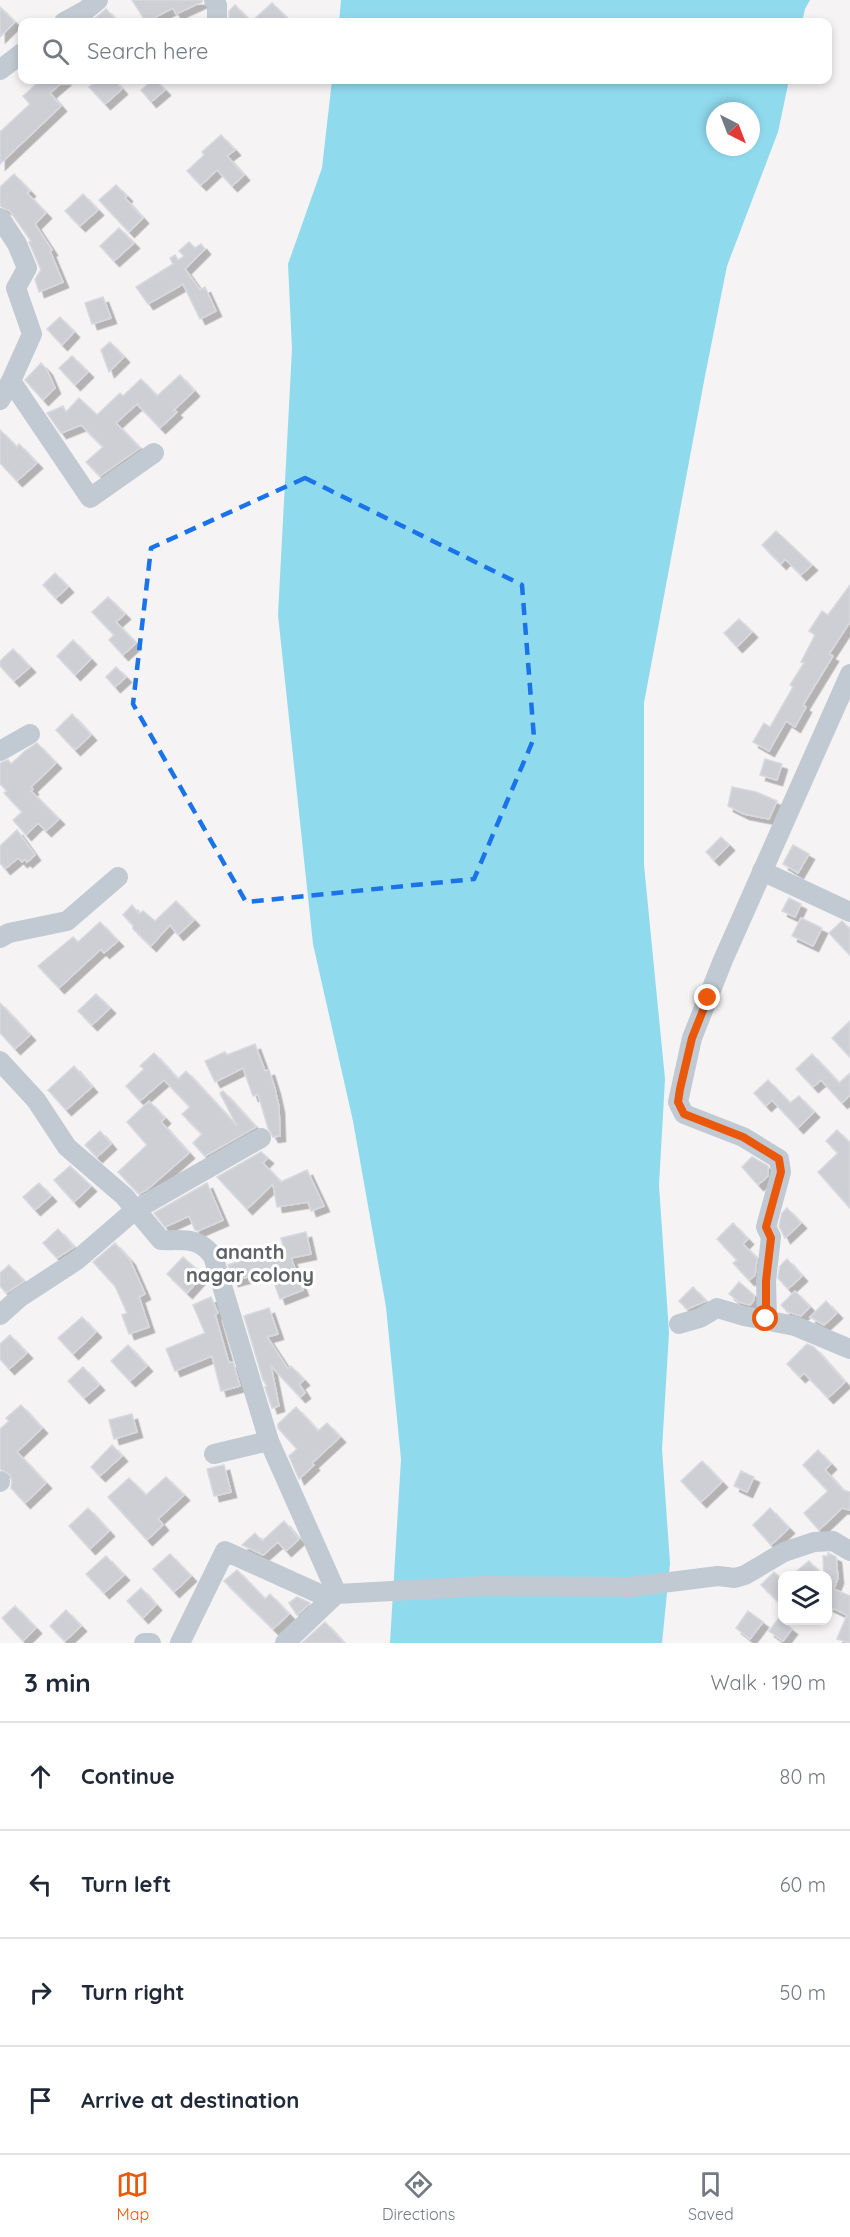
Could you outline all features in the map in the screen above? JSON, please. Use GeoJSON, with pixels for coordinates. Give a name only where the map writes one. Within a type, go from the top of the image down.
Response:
{"type":"FeatureCollection","features":[{"type":"Feature","properties":{"kind":"street"},"geometry":{"type":"LineString","coordinates":[[71,18],[98,0]]}},
{"type":"Feature","properties":{"kind":"street"},"geometry":{"type":"LineString","coordinates":[[0,70],[18,56]]}},
{"type":"Feature","properties":{"kind":"street"},"geometry":{"type":"LineString","coordinates":[[0,218],[17,244],[27,268],[16,288],[32,334],[0,400]]}},
{"type":"Feature","properties":{"kind":"street"},"geometry":{"type":"LineString","coordinates":[[11,381],[90,498],[154,453]]}},
{"type":"Feature","properties":{"kind":"street"},"geometry":{"type":"LineString","coordinates":[[766,1319],[766,1281],[771,1238],[766,1227],[781,1172],[779,1159],[743,1137],[684,1114],[678,1102],[692,1038],[723,960],[850,674]]}},
{"type":"Feature","properties":{"kind":"street"},"geometry":{"type":"LineString","coordinates":[[0,751],[30,734]]}},
{"type":"Feature","properties":{"kind":"street"},"geometry":{"type":"LineString","coordinates":[[762,871],[850,912]]}},
{"type":"Feature","properties":{"kind":"street"},"geometry":{"type":"LineString","coordinates":[[0,938],[9,933],[67,921],[118,877]]}},
{"type":"Feature","properties":{"kind":"street"},"geometry":{"type":"LineString","coordinates":[[0,1061],[36,1100],[67,1147],[124,1196],[161,1240],[196,1241],[206,1246],[213,1256],[269,1441],[334,1597]]}},
{"type":"Feature","properties":{"kind":"street"},"geometry":{"type":"LineString","coordinates":[[0,1315],[19,1298],[77,1260],[135,1210],[261,1138]]}},
{"type":"Feature","properties":{"kind":"street"},"geometry":{"type":"LineString","coordinates":[[678,1324],[700,1318],[717,1308],[795,1326],[850,1349]]}},
{"type":"Feature","properties":{"kind":"street"},"geometry":{"type":"LineString","coordinates":[[214,1454],[269,1441]]}},
{"type":"Feature","properties":{"kind":"street"},"geometry":{"type":"LineString","coordinates":[[180,1643],[225,1551],[334,1597],[484,1586],[630,1587],[717,1576],[735,1578],[745,1575],[784,1552],[813,1542],[833,1540],[850,1549]]}},
{"type":"Feature","properties":{"kind":"street"},"geometry":{"type":"LineString","coordinates":[[285,1643],[334,1597]]}},
{"type":"Feature","properties":{"kind":"street"},"geometry":{"type":"LineString","coordinates":[[144,1643],[152,1643]]}},
{"type":"Feature","properties":{"kind":"highlighted area"},"geometry":{"type":"Polygon","coordinates":[[[305,478],[522,585],[534,738],[474,879],[246,902],[133,704],[151,548],[305,478]]]}},
{"type":"Feature","properties":{"kind":"water"},"geometry":{"type":"Polygon","coordinates":[[[341,0],[810,0],[803,18],[339,18],[341,0]]]}},
{"type":"Feature","properties":{"kind":"water"},"geometry":{"type":"Polygon","coordinates":[[[332,84],[788,84],[778,132],[727,266],[644,703],[644,865],[665,1079],[659,1185],[669,1333],[662,1449],[670,1563],[662,1643],[390,1643],[401,1459],[386,1307],[353,1121],[313,944],[278,615],[292,349],[288,264],[322,168],[332,84]]]}},
{"type":"Feature","properties":{"kind":"building"},"geometry":{"type":"Polygon","coordinates":[[[132,0],[202,0],[176,14],[173,8],[154,18],[143,18],[132,0]]]}},
{"type":"Feature","properties":{"kind":"building"},"geometry":{"type":"Polygon","coordinates":[[[272,3],[287,18],[255,18],[272,3]]]}},
{"type":"Feature","properties":{"kind":"building"},"geometry":{"type":"Polygon","coordinates":[[[235,5],[247,18],[229,18],[229,11],[235,5]]]}},
{"type":"Feature","properties":{"kind":"building"},"geometry":{"type":"Polygon","coordinates":[[[0,7],[15,22],[0,37],[0,7]]]}},
{"type":"Feature","properties":{"kind":"building"},"geometry":{"type":"Polygon","coordinates":[[[106,9],[114,18],[95,18],[106,9]]]}},
{"type":"Feature","properties":{"kind":"building"},"geometry":{"type":"Polygon","coordinates":[[[36,84],[60,84],[50,93],[61,106],[0,164],[0,132],[30,104],[23,96],[36,84]]]}},
{"type":"Feature","properties":{"kind":"building"},"geometry":{"type":"Polygon","coordinates":[[[93,84],[118,84],[122,89],[105,104],[89,87],[93,84]]]}},
{"type":"Feature","properties":{"kind":"building"},"geometry":{"type":"Polygon","coordinates":[[[148,84],[159,84],[165,90],[151,102],[141,90],[148,84]]]}},
{"type":"Feature","properties":{"kind":"building"},"geometry":{"type":"Polygon","coordinates":[[[221,135],[235,150],[227,156],[244,175],[232,186],[217,170],[201,185],[187,171],[204,155],[202,152],[221,135]]]}},
{"type":"Feature","properties":{"kind":"building"},"geometry":{"type":"Polygon","coordinates":[[[14,174],[30,191],[27,193],[46,213],[35,224],[52,250],[50,251],[63,282],[39,292],[35,279],[41,270],[29,242],[31,241],[10,211],[0,206],[0,187],[14,174]]]}},
{"type":"Feature","properties":{"kind":"building"},"geometry":{"type":"Polygon","coordinates":[[[116,185],[143,218],[129,232],[99,200],[116,185]]]}},
{"type":"Feature","properties":{"kind":"building"},"geometry":{"type":"Polygon","coordinates":[[[83,194],[98,210],[80,226],[65,211],[83,194]]]}},
{"type":"Feature","properties":{"kind":"building"},"geometry":{"type":"Polygon","coordinates":[[[119,228],[134,243],[114,261],[100,246],[119,228]]]}},
{"type":"Feature","properties":{"kind":"building"},"geometry":{"type":"Polygon","coordinates":[[[189,242],[195,248],[201,244],[205,249],[185,269],[200,290],[205,287],[216,311],[200,319],[183,284],[148,304],[136,287],[173,264],[170,258],[175,255],[178,260],[184,256],[179,251],[189,242]]]}},
{"type":"Feature","properties":{"kind":"building"},"geometry":{"type":"Polygon","coordinates":[[[103,297],[111,318],[92,324],[85,303],[103,297]]]}},
{"type":"Feature","properties":{"kind":"building"},"geometry":{"type":"Polygon","coordinates":[[[60,317],[74,332],[62,345],[47,329],[60,317]]]}},
{"type":"Feature","properties":{"kind":"building"},"geometry":{"type":"Polygon","coordinates":[[[110,342],[124,357],[109,372],[101,350],[110,342]]]}},
{"type":"Feature","properties":{"kind":"building"},"geometry":{"type":"Polygon","coordinates":[[[72,356],[88,372],[75,385],[59,368],[72,356]]]}},
{"type":"Feature","properties":{"kind":"building"},"geometry":{"type":"Polygon","coordinates":[[[41,363],[47,370],[55,388],[43,400],[25,380],[41,363]]]}},
{"type":"Feature","properties":{"kind":"building"},"geometry":{"type":"Polygon","coordinates":[[[180,375],[194,391],[174,410],[177,412],[160,428],[137,404],[116,423],[140,448],[100,476],[86,462],[103,447],[81,425],[61,433],[47,413],[63,406],[66,412],[79,398],[97,415],[120,393],[123,396],[141,379],[157,396],[180,375]]]}},
{"type":"Feature","properties":{"kind":"building"},"geometry":{"type":"Polygon","coordinates":[[[0,430],[17,447],[19,444],[37,463],[17,481],[0,463],[0,430]]]}},
{"type":"Feature","properties":{"kind":"building"},"geometry":{"type":"Polygon","coordinates":[[[776,531],[812,565],[801,575],[785,559],[781,564],[762,545],[776,531]]]}},
{"type":"Feature","properties":{"kind":"building"},"geometry":{"type":"Polygon","coordinates":[[[55,573],[68,587],[56,598],[43,585],[55,573]]]}},
{"type":"Feature","properties":{"kind":"building"},"geometry":{"type":"Polygon","coordinates":[[[850,585],[850,622],[829,654],[833,656],[803,705],[806,707],[795,727],[786,721],[769,751],[753,742],[764,723],[770,727],[793,687],[790,685],[804,663],[801,662],[815,635],[809,631],[822,611],[828,615],[850,585]]]}},
{"type":"Feature","properties":{"kind":"building"},"geometry":{"type":"Polygon","coordinates":[[[108,597],[125,614],[116,622],[136,643],[123,655],[109,640],[114,635],[92,612],[108,597]]]}},
{"type":"Feature","properties":{"kind":"building"},"geometry":{"type":"Polygon","coordinates":[[[739,619],[752,632],[737,647],[724,633],[739,619]]]}},
{"type":"Feature","properties":{"kind":"building"},"geometry":{"type":"Polygon","coordinates":[[[73,640],[91,659],[75,675],[57,656],[73,640]]]}},
{"type":"Feature","properties":{"kind":"building"},"geometry":{"type":"Polygon","coordinates":[[[13,649],[30,667],[14,681],[0,666],[0,661],[13,649]]]}},
{"type":"Feature","properties":{"kind":"building"},"geometry":{"type":"Polygon","coordinates":[[[116,667],[126,677],[115,687],[106,677],[116,667]]]}},
{"type":"Feature","properties":{"kind":"building"},"geometry":{"type":"Polygon","coordinates":[[[72,714],[91,735],[75,750],[56,730],[72,714]]]}},
{"type":"Feature","properties":{"kind":"building"},"geometry":{"type":"Polygon","coordinates":[[[37,743],[56,763],[31,787],[33,789],[31,791],[59,819],[46,831],[38,823],[26,835],[13,820],[22,812],[4,793],[7,791],[0,784],[0,763],[8,760],[11,764],[37,743]]]}},
{"type":"Feature","properties":{"kind":"building"},"geometry":{"type":"Polygon","coordinates":[[[765,759],[782,764],[777,780],[760,775],[765,759]]]}},
{"type":"Feature","properties":{"kind":"building"},"geometry":{"type":"Polygon","coordinates":[[[732,787],[756,792],[777,801],[769,819],[744,814],[728,806],[732,787]]]}},
{"type":"Feature","properties":{"kind":"building"},"geometry":{"type":"Polygon","coordinates":[[[17,830],[35,855],[27,862],[25,859],[22,862],[18,858],[5,869],[0,863],[0,846],[17,830]]]}},
{"type":"Feature","properties":{"kind":"building"},"geometry":{"type":"Polygon","coordinates":[[[721,837],[729,845],[714,860],[706,852],[721,837]]]}},
{"type":"Feature","properties":{"kind":"building"},"geometry":{"type":"Polygon","coordinates":[[[793,845],[809,854],[798,873],[783,864],[793,845]]]}},
{"type":"Feature","properties":{"kind":"building"},"geometry":{"type":"Polygon","coordinates":[[[789,898],[801,904],[795,917],[782,911],[789,898]]]}},
{"type":"Feature","properties":{"kind":"building"},"geometry":{"type":"Polygon","coordinates":[[[176,901],[194,920],[178,935],[170,925],[151,946],[133,929],[133,925],[123,915],[132,905],[139,914],[143,911],[155,921],[176,901]]]}},
{"type":"Feature","properties":{"kind":"building"},"geometry":{"type":"Polygon","coordinates":[[[801,918],[822,928],[813,946],[792,936],[801,918]]]}},
{"type":"Feature","properties":{"kind":"building"},"geometry":{"type":"Polygon","coordinates":[[[842,921],[850,929],[850,955],[829,933],[842,921]]]}},
{"type":"Feature","properties":{"kind":"building"},"geometry":{"type":"Polygon","coordinates":[[[100,922],[118,941],[104,953],[101,949],[59,988],[38,966],[73,937],[78,942],[100,922]]]}},
{"type":"Feature","properties":{"kind":"building"},"geometry":{"type":"Polygon","coordinates":[[[96,994],[110,1008],[92,1025],[78,1011],[96,994]]]}},
{"type":"Feature","properties":{"kind":"building"},"geometry":{"type":"Polygon","coordinates":[[[0,1003],[30,1035],[15,1049],[0,1033],[0,1003]]]}},
{"type":"Feature","properties":{"kind":"building"},"geometry":{"type":"Polygon","coordinates":[[[850,1021],[850,1057],[832,1038],[850,1021]]]}},
{"type":"Feature","properties":{"kind":"building"},"geometry":{"type":"Polygon","coordinates":[[[255,1044],[265,1071],[269,1070],[275,1089],[279,1107],[280,1136],[273,1137],[268,1128],[258,1094],[253,1096],[243,1068],[215,1082],[205,1061],[225,1052],[227,1055],[255,1044]]]}},
{"type":"Feature","properties":{"kind":"building"},"geometry":{"type":"Polygon","coordinates":[[[154,1053],[178,1079],[186,1071],[237,1126],[220,1093],[223,1091],[256,1127],[205,1156],[193,1143],[202,1134],[182,1114],[190,1107],[164,1080],[140,1101],[126,1086],[144,1069],[140,1066],[154,1053]]]}},
{"type":"Feature","properties":{"kind":"building"},"geometry":{"type":"Polygon","coordinates":[[[812,1054],[839,1083],[850,1073],[850,1095],[842,1103],[821,1080],[813,1087],[796,1069],[812,1054]]]}},
{"type":"Feature","properties":{"kind":"building"},"geometry":{"type":"Polygon","coordinates":[[[74,1066],[92,1087],[66,1110],[48,1090],[74,1066]]]}},
{"type":"Feature","properties":{"kind":"building"},"geometry":{"type":"Polygon","coordinates":[[[768,1080],[790,1103],[799,1096],[814,1112],[798,1128],[772,1100],[766,1106],[754,1093],[768,1080]]]}},
{"type":"Feature","properties":{"kind":"building"},"geometry":{"type":"Polygon","coordinates":[[[149,1101],[165,1118],[161,1122],[189,1153],[148,1189],[139,1194],[118,1172],[147,1145],[127,1122],[149,1101]]]}},
{"type":"Feature","properties":{"kind":"building"},"geometry":{"type":"Polygon","coordinates":[[[837,1130],[850,1143],[850,1208],[818,1172],[838,1153],[826,1141],[837,1130]]]}},
{"type":"Feature","properties":{"kind":"building"},"geometry":{"type":"Polygon","coordinates":[[[100,1131],[111,1144],[97,1157],[85,1145],[100,1131]]]}},
{"type":"Feature","properties":{"kind":"building"},"geometry":{"type":"Polygon","coordinates":[[[261,1152],[268,1158],[263,1163],[281,1182],[307,1170],[324,1206],[311,1211],[308,1202],[277,1207],[273,1184],[247,1209],[217,1177],[261,1152]]]}},
{"type":"Feature","properties":{"kind":"building"},"geometry":{"type":"Polygon","coordinates":[[[752,1157],[768,1166],[768,1176],[758,1185],[742,1167],[752,1157]]]}},
{"type":"Feature","properties":{"kind":"building"},"geometry":{"type":"Polygon","coordinates":[[[70,1166],[91,1186],[74,1202],[54,1180],[70,1166]]]}},
{"type":"Feature","properties":{"kind":"building"},"geometry":{"type":"Polygon","coordinates":[[[39,1183],[51,1196],[35,1210],[23,1197],[39,1183]]]}},
{"type":"Feature","properties":{"kind":"building"},"geometry":{"type":"Polygon","coordinates":[[[207,1183],[223,1220],[198,1231],[195,1230],[189,1216],[165,1227],[154,1213],[207,1183]]]}},
{"type":"Feature","properties":{"kind":"building"},"geometry":{"type":"Polygon","coordinates":[[[787,1208],[801,1223],[785,1238],[779,1226],[782,1213],[787,1208]]]}},
{"type":"Feature","properties":{"kind":"building"},"geometry":{"type":"Polygon","coordinates":[[[733,1223],[748,1239],[743,1244],[757,1258],[755,1275],[749,1280],[733,1263],[737,1260],[717,1239],[733,1223]]]}},
{"type":"Feature","properties":{"kind":"building"},"geometry":{"type":"Polygon","coordinates":[[[58,1229],[74,1247],[57,1258],[43,1243],[58,1229]]]}},
{"type":"Feature","properties":{"kind":"building"},"geometry":{"type":"Polygon","coordinates":[[[306,1232],[311,1254],[291,1258],[303,1290],[280,1299],[270,1271],[233,1281],[228,1265],[283,1246],[281,1238],[306,1232]]]}},
{"type":"Feature","properties":{"kind":"building"},"geometry":{"type":"Polygon","coordinates":[[[115,1243],[130,1260],[145,1294],[139,1297],[149,1327],[129,1334],[122,1315],[127,1313],[115,1286],[93,1262],[115,1243]]]}},
{"type":"Feature","properties":{"kind":"building"},"geometry":{"type":"Polygon","coordinates":[[[183,1257],[203,1275],[187,1293],[167,1274],[183,1257]]]}},
{"type":"Feature","properties":{"kind":"building"},"geometry":{"type":"Polygon","coordinates":[[[787,1259],[802,1276],[788,1289],[778,1278],[780,1266],[787,1259]]]}},
{"type":"Feature","properties":{"kind":"building"},"geometry":{"type":"Polygon","coordinates":[[[9,1265],[24,1281],[6,1293],[0,1286],[0,1273],[9,1265]]]}},
{"type":"Feature","properties":{"kind":"building"},"geometry":{"type":"Polygon","coordinates":[[[739,1282],[754,1295],[754,1300],[750,1305],[739,1302],[729,1294],[739,1282]]]}},
{"type":"Feature","properties":{"kind":"building"},"geometry":{"type":"Polygon","coordinates":[[[693,1287],[706,1301],[687,1309],[679,1301],[693,1287]]]}},
{"type":"Feature","properties":{"kind":"building"},"geometry":{"type":"Polygon","coordinates":[[[795,1291],[810,1307],[801,1316],[788,1312],[781,1305],[795,1291]]]}},
{"type":"Feature","properties":{"kind":"building"},"geometry":{"type":"Polygon","coordinates":[[[211,1297],[218,1313],[215,1314],[229,1363],[233,1362],[240,1386],[221,1391],[212,1356],[175,1371],[166,1349],[205,1333],[193,1305],[211,1297]]]}},
{"type":"Feature","properties":{"kind":"building"},"geometry":{"type":"Polygon","coordinates":[[[826,1301],[837,1313],[824,1325],[810,1317],[826,1301]]]}},
{"type":"Feature","properties":{"kind":"building"},"geometry":{"type":"Polygon","coordinates":[[[269,1308],[278,1334],[267,1337],[288,1369],[291,1366],[304,1380],[299,1384],[305,1393],[300,1397],[271,1366],[279,1406],[272,1408],[244,1316],[269,1308]]]}},
{"type":"Feature","properties":{"kind":"building"},"geometry":{"type":"Polygon","coordinates":[[[82,1317],[96,1332],[73,1354],[58,1338],[82,1317]]]}},
{"type":"Feature","properties":{"kind":"building"},"geometry":{"type":"Polygon","coordinates":[[[10,1335],[27,1353],[9,1369],[0,1359],[0,1344],[10,1335]]]}},
{"type":"Feature","properties":{"kind":"building"},"geometry":{"type":"Polygon","coordinates":[[[807,1344],[814,1347],[845,1382],[828,1398],[804,1373],[800,1377],[787,1364],[807,1344]]]}},
{"type":"Feature","properties":{"kind":"building"},"geometry":{"type":"Polygon","coordinates":[[[128,1345],[147,1366],[130,1381],[111,1361],[128,1345]]]}},
{"type":"Feature","properties":{"kind":"building"},"geometry":{"type":"Polygon","coordinates":[[[83,1367],[99,1385],[84,1398],[68,1381],[83,1367]]]}},
{"type":"Feature","properties":{"kind":"building"},"geometry":{"type":"Polygon","coordinates":[[[21,1405],[42,1428],[17,1452],[46,1483],[25,1503],[11,1488],[10,1475],[0,1469],[0,1429],[9,1421],[6,1418],[21,1405]]]}},
{"type":"Feature","properties":{"kind":"building"},"geometry":{"type":"Polygon","coordinates":[[[296,1407],[318,1431],[327,1423],[340,1437],[312,1463],[314,1465],[299,1479],[289,1456],[297,1449],[278,1428],[278,1424],[296,1407]]]}},
{"type":"Feature","properties":{"kind":"building"},"geometry":{"type":"Polygon","coordinates":[[[132,1414],[137,1432],[114,1439],[109,1420],[132,1414]]]}},
{"type":"Feature","properties":{"kind":"building"},"geometry":{"type":"Polygon","coordinates":[[[112,1445],[122,1456],[100,1476],[91,1467],[112,1445]]]}},
{"type":"Feature","properties":{"kind":"building"},"geometry":{"type":"Polygon","coordinates":[[[818,1450],[831,1464],[825,1470],[843,1490],[850,1492],[850,1510],[842,1508],[819,1530],[804,1513],[828,1491],[803,1465],[818,1450]]]}},
{"type":"Feature","properties":{"kind":"building"},"geometry":{"type":"Polygon","coordinates":[[[702,1461],[722,1482],[701,1502],[681,1481],[702,1461]]]}},
{"type":"Feature","properties":{"kind":"building"},"geometry":{"type":"Polygon","coordinates":[[[224,1465],[231,1492],[214,1496],[207,1469],[224,1465]]]}},
{"type":"Feature","properties":{"kind":"building"},"geometry":{"type":"Polygon","coordinates":[[[741,1471],[754,1477],[747,1492],[734,1486],[741,1471]]]}},
{"type":"Feature","properties":{"kind":"building"},"geometry":{"type":"Polygon","coordinates":[[[166,1477],[184,1495],[158,1519],[163,1525],[147,1540],[108,1497],[129,1478],[146,1495],[166,1477]]]}},
{"type":"Feature","properties":{"kind":"building"},"geometry":{"type":"Polygon","coordinates":[[[88,1508],[109,1531],[90,1549],[69,1526],[88,1508]]]}},
{"type":"Feature","properties":{"kind":"building"},"geometry":{"type":"Polygon","coordinates":[[[770,1508],[789,1528],[771,1545],[753,1525],[770,1508]]]}},
{"type":"Feature","properties":{"kind":"building"},"geometry":{"type":"Polygon","coordinates":[[[284,1521],[299,1539],[286,1551],[278,1542],[263,1555],[242,1545],[255,1533],[262,1541],[284,1521]]]}},
{"type":"Feature","properties":{"kind":"building"},"geometry":{"type":"Polygon","coordinates":[[[828,1553],[836,1557],[838,1578],[834,1589],[850,1596],[850,1643],[837,1639],[847,1615],[832,1608],[832,1571],[824,1571],[823,1556],[828,1556],[828,1553]]]}},
{"type":"Feature","properties":{"kind":"building"},"geometry":{"type":"Polygon","coordinates":[[[170,1554],[191,1576],[174,1592],[153,1569],[170,1554]]]}},
{"type":"Feature","properties":{"kind":"building"},"geometry":{"type":"Polygon","coordinates":[[[106,1556],[124,1575],[104,1593],[86,1574],[106,1556]]]}},
{"type":"Feature","properties":{"kind":"building"},"geometry":{"type":"Polygon","coordinates":[[[809,1561],[818,1571],[797,1571],[809,1561]]]}},
{"type":"Feature","properties":{"kind":"building"},"geometry":{"type":"Polygon","coordinates":[[[237,1570],[265,1599],[270,1594],[289,1614],[273,1629],[224,1581],[237,1570]]]}},
{"type":"Feature","properties":{"kind":"building"},"geometry":{"type":"Polygon","coordinates":[[[774,1572],[778,1576],[778,1601],[761,1585],[774,1572]]]}},
{"type":"Feature","properties":{"kind":"building"},"geometry":{"type":"Polygon","coordinates":[[[141,1588],[156,1605],[143,1618],[127,1601],[141,1588]]]}},
{"type":"Feature","properties":{"kind":"building"},"geometry":{"type":"Polygon","coordinates":[[[297,1597],[310,1603],[297,1615],[289,1603],[297,1597]]]}},
{"type":"Feature","properties":{"kind":"building"},"geometry":{"type":"Polygon","coordinates":[[[15,1606],[36,1628],[23,1641],[2,1618],[15,1606]]]}},
{"type":"Feature","properties":{"kind":"building"},"geometry":{"type":"Polygon","coordinates":[[[66,1610],[81,1626],[65,1641],[50,1626],[66,1610]]]}},
{"type":"Feature","properties":{"kind":"building"},"geometry":{"type":"Polygon","coordinates":[[[748,1611],[763,1622],[750,1639],[736,1628],[748,1611]]]}},
{"type":"Feature","properties":{"kind":"building"},"geometry":{"type":"Polygon","coordinates":[[[778,1619],[778,1625],[786,1625],[792,1629],[783,1641],[769,1631],[778,1619]]]}},
{"type":"Feature","properties":{"kind":"building"},"geometry":{"type":"Polygon","coordinates":[[[325,1622],[344,1643],[302,1643],[325,1622]]]}},
{"type":"Feature","properties":{"kind":"district","name":"ananth nagar colony"},"geometry":{"type":"Point","coordinates":[250,1262]}},
{"type":"Feature","properties":{"kind":"route"},"geometry":{"type":"LineString","coordinates":[[708,998],[692,1038],[678,1102],[684,1114],[743,1137],[779,1159],[781,1172],[766,1227],[771,1238],[766,1281],[768,1301],[766,1319]]}}]}
